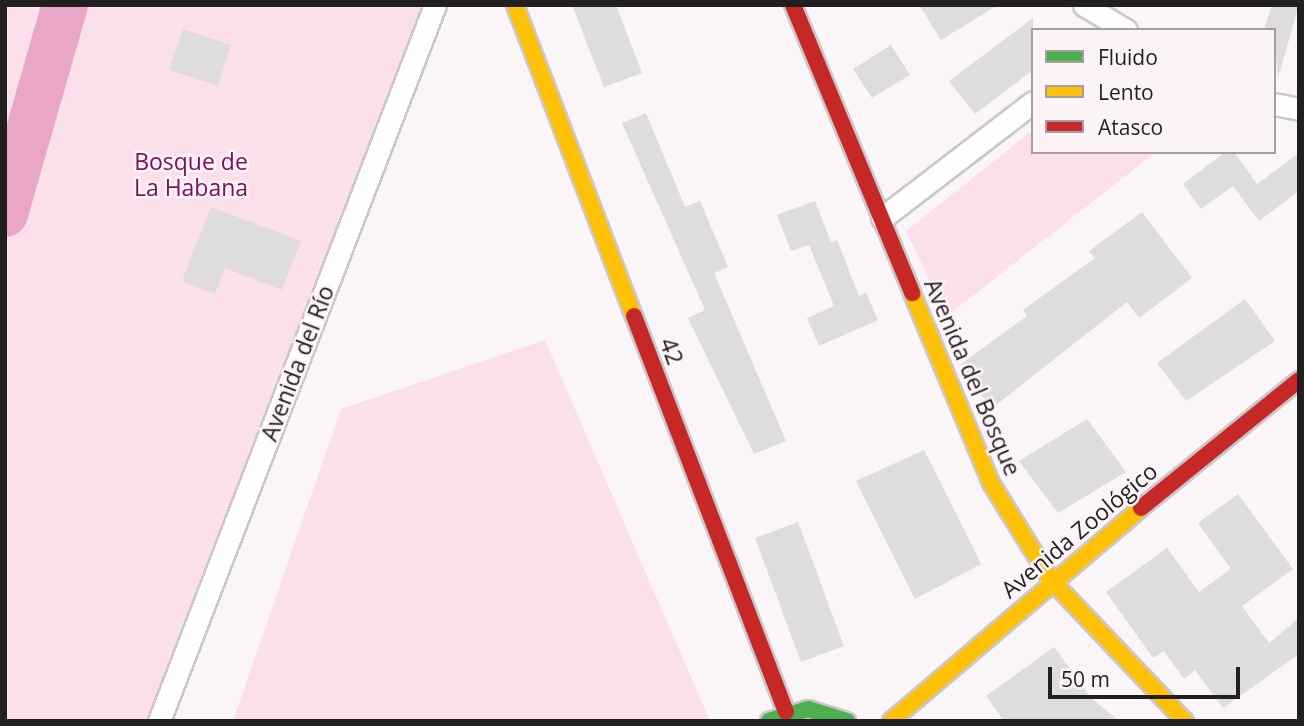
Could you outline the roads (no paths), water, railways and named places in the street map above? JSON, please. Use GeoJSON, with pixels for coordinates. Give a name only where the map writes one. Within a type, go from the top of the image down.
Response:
{"type":"FeatureCollection","features":[{"type":"Feature","properties":{"kind":"street","name":"Avenida del Río"},"geometry":{"type":"LineString","coordinates":[[159,721],[435,5]]}},
{"type":"Feature","properties":{"kind":"street","name":"42"},"geometry":{"type":"LineString","coordinates":[[515,5],[786,712]]}},
{"type":"Feature","properties":{"kind":"street","name":"Avenida del Bosque"},"geometry":{"type":"LineString","coordinates":[[793,5],[991,483],[1051,580],[1185,721]]}},
{"type":"Feature","properties":{"kind":"street"},"geometry":{"type":"LineString","coordinates":[[1084,5],[1123,28]]}},
{"type":"Feature","properties":{"kind":"street"},"geometry":{"type":"LineString","coordinates":[[882,218],[1031,104]]}},
{"type":"Feature","properties":{"kind":"street"},"geometry":{"type":"LineString","coordinates":[[1276,104],[1299,109]]}},
{"type":"Feature","properties":{"kind":"street","name":"Avenida Zoológico"},"geometry":{"type":"LineString","coordinates":[[891,721],[1051,580],[1298,383]]}},
{"type":"Feature","properties":{"kind":"street"},"geometry":{"type":"LineString","coordinates":[[769,721],[786,712],[808,709],[847,721]]}},
{"type":"Feature","properties":{"kind":"waterway"},"geometry":{"type":"LineString","coordinates":[[5,214],[65,5]]}},
{"type":"Feature","properties":{"kind":"park label","name":"Bosque de La Habana"},"geometry":{"type":"Point","coordinates":[191,174]}}]}
